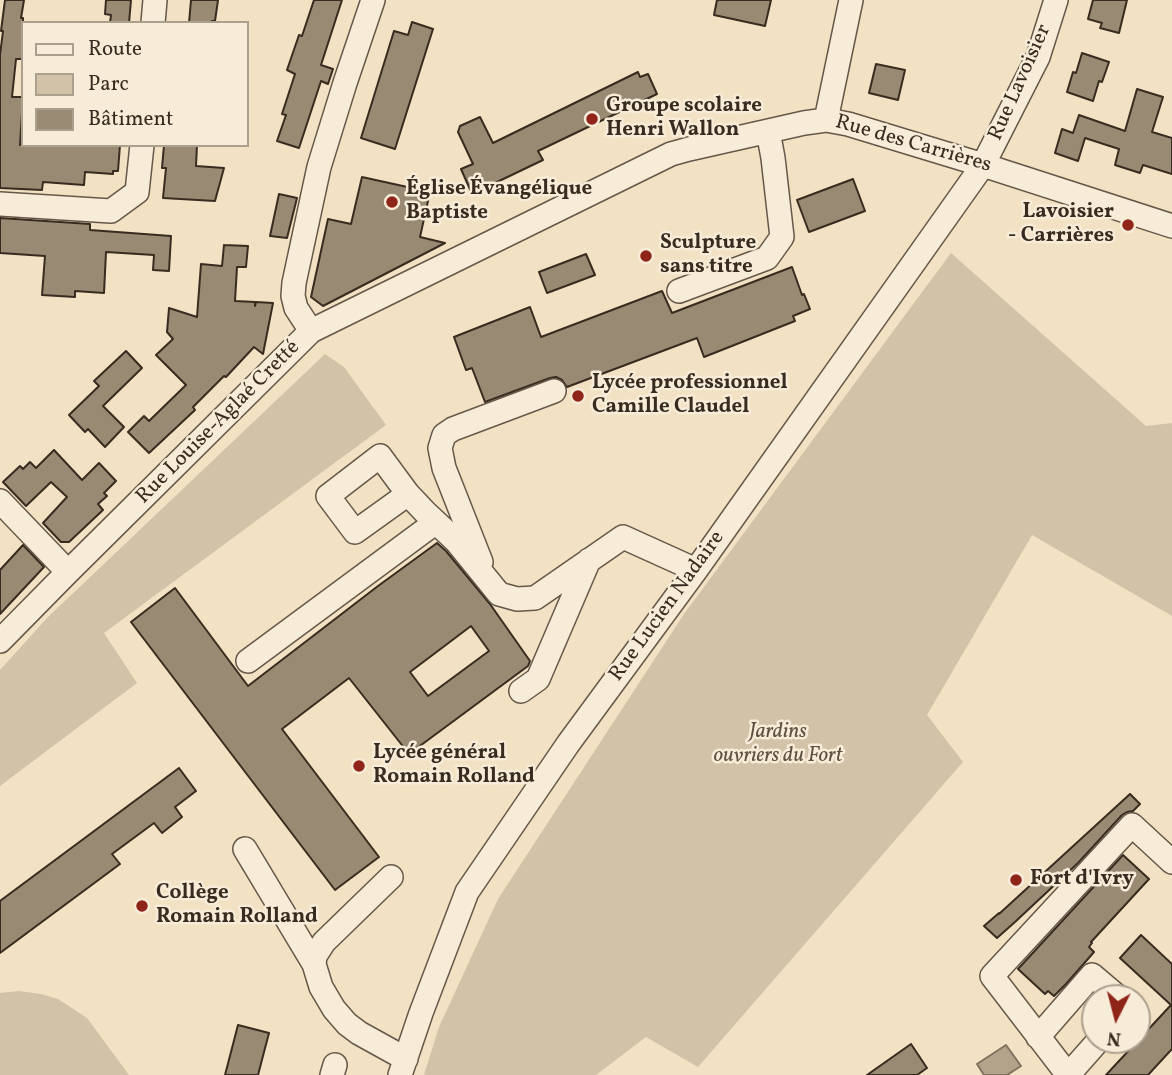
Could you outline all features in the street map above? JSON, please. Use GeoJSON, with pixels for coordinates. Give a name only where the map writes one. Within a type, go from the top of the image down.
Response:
{"type":"FeatureCollection","features":[{"type":"Feature","properties":{"kind":"street"},"geometry":{"type":"LineString","coordinates":[[153,21],[155,0]]}},
{"type":"Feature","properties":{"kind":"street","name":"Rue Louise-Aglaé Cretté"},"geometry":{"type":"LineString","coordinates":[[0,641],[311,331],[296,308],[294,283],[319,167],[373,0]]}},
{"type":"Feature","properties":{"kind":"street"},"geometry":{"type":"LineString","coordinates":[[825,120],[852,0]]}},
{"type":"Feature","properties":{"kind":"street","name":"Rue Lavoisier"},"geometry":{"type":"LineString","coordinates":[[984,165],[1038,57],[1055,0]]}},
{"type":"Feature","properties":{"kind":"street","name":"Rue des Carrières"},"geometry":{"type":"LineString","coordinates":[[311,331],[654,161],[689,149],[825,120],[848,124],[984,165],[1172,226]]}},
{"type":"Feature","properties":{"kind":"street"},"geometry":{"type":"LineString","coordinates":[[679,291],[767,258],[782,237],[768,131]]}},
{"type":"Feature","properties":{"kind":"street"},"geometry":{"type":"LineString","coordinates":[[0,204],[111,211],[137,192],[142,147]]}},
{"type":"Feature","properties":{"kind":"street","name":"Rue Lucien Nadaire"},"geometry":{"type":"LineString","coordinates":[[403,1067],[467,892],[568,744],[984,165]]}},
{"type":"Feature","properties":{"kind":"street"},"geometry":{"type":"LineString","coordinates":[[488,581],[444,468],[440,448],[444,435],[453,429],[554,391]]}},
{"type":"Feature","properties":{"kind":"street"},"geometry":{"type":"LineString","coordinates":[[379,564],[328,496],[380,456],[408,494],[456,541],[499,594],[517,599],[535,598],[623,537],[695,570]]}},
{"type":"Feature","properties":{"kind":"street"},"geometry":{"type":"LineString","coordinates":[[355,532],[408,494]]}},
{"type":"Feature","properties":{"kind":"street"},"geometry":{"type":"LineString","coordinates":[[0,501],[68,572]]}},
{"type":"Feature","properties":{"kind":"street"},"geometry":{"type":"LineString","coordinates":[[248,661],[436,522]]}},
{"type":"Feature","properties":{"kind":"street"},"geometry":{"type":"LineString","coordinates":[[521,691],[538,679],[589,560]]}},
{"type":"Feature","properties":{"kind":"street"},"geometry":{"type":"LineString","coordinates":[[1087,1054],[1068,1075],[992,976],[1132,825],[1172,862]]}},
{"type":"Feature","properties":{"kind":"street"},"geometry":{"type":"LineString","coordinates":[[245,849],[314,964],[321,987],[334,1009],[347,1024],[403,1067]]}},
{"type":"Feature","properties":{"kind":"street"},"geometry":{"type":"LineString","coordinates":[[314,964],[315,956],[324,942],[391,877]]}},
{"type":"Feature","properties":{"kind":"street"},"geometry":{"type":"LineString","coordinates":[[1084,984],[1092,975],[1103,984]]}},
{"type":"Feature","properties":{"kind":"street"},"geometry":{"type":"LineString","coordinates":[[1038,1037],[1081,988]]}},
{"type":"Feature","properties":{"kind":"green space","name":"Jardins ouvriers du Fort"},"geometry":{"type":"Polygon","coordinates":[[[951,253],[1146,426],[1172,423],[1172,616],[1032,535],[927,715],[963,762],[698,1067],[646,1037],[596,1075],[424,1075],[439,1027],[498,899],[684,614],[951,253]]]}},
{"type":"Feature","properties":{"kind":"green space"},"geometry":{"type":"Polygon","coordinates":[[[325,354],[344,367],[386,425],[104,633],[137,683],[0,786],[0,670],[47,618],[325,354]]]}},
{"type":"Feature","properties":{"kind":"green space"},"geometry":{"type":"Polygon","coordinates":[[[19,991],[58,999],[87,1018],[129,1075],[0,1075],[0,993],[19,991]]]}},
{"type":"Feature","properties":{"kind":"shaded area"},"geometry":{"type":"Polygon","coordinates":[[[1006,1045],[1021,1066],[1007,1075],[984,1075],[977,1064],[1006,1045]]]}},
{"type":"Feature","properties":{"kind":"building"},"geometry":{"type":"Polygon","coordinates":[[[5,0],[24,0],[21,59],[16,59],[12,97],[21,97],[21,147],[120,147],[118,171],[113,171],[113,174],[85,172],[84,185],[43,182],[42,190],[0,188],[1,31],[5,0]]]}},
{"type":"Feature","properties":{"kind":"building"},"geometry":{"type":"Polygon","coordinates":[[[106,0],[131,0],[129,21],[110,21],[111,15],[105,14],[106,0]]]}},
{"type":"Feature","properties":{"kind":"building"},"geometry":{"type":"Polygon","coordinates":[[[191,0],[218,0],[215,21],[189,21],[191,0]]]}},
{"type":"Feature","properties":{"kind":"building"},"geometry":{"type":"Polygon","coordinates":[[[314,0],[342,0],[321,65],[333,69],[328,84],[321,81],[299,148],[277,141],[286,115],[282,114],[295,74],[287,70],[314,0]]]}},
{"type":"Feature","properties":{"kind":"building"},"geometry":{"type":"Polygon","coordinates":[[[717,0],[771,0],[765,26],[714,15],[717,0]]]}},
{"type":"Feature","properties":{"kind":"building"},"geometry":{"type":"Polygon","coordinates":[[[1093,0],[1127,0],[1119,33],[1100,28],[1102,23],[1088,19],[1093,0]]]}},
{"type":"Feature","properties":{"kind":"building"},"geometry":{"type":"Polygon","coordinates":[[[412,22],[433,29],[395,149],[361,138],[394,31],[408,35],[412,22]]]}},
{"type":"Feature","properties":{"kind":"building"},"geometry":{"type":"Polygon","coordinates":[[[1082,53],[1109,62],[1093,101],[1067,92],[1082,53]]]}},
{"type":"Feature","properties":{"kind":"building"},"geometry":{"type":"Polygon","coordinates":[[[876,64],[905,70],[898,100],[869,93],[876,64]]]}},
{"type":"Feature","properties":{"kind":"building"},"geometry":{"type":"Polygon","coordinates":[[[638,72],[640,77],[648,74],[657,94],[538,151],[543,160],[472,194],[461,169],[473,164],[458,132],[460,126],[480,117],[493,143],[638,72]]]}},
{"type":"Feature","properties":{"kind":"building"},"geometry":{"type":"Polygon","coordinates":[[[1137,89],[1163,97],[1152,132],[1172,138],[1172,174],[1143,165],[1140,173],[1115,165],[1119,149],[1085,138],[1078,161],[1055,153],[1062,129],[1073,133],[1079,115],[1125,131],[1137,89]]]}},
{"type":"Feature","properties":{"kind":"building"},"geometry":{"type":"Polygon","coordinates":[[[164,147],[197,147],[196,166],[224,168],[215,201],[163,198],[166,168],[162,168],[164,147]]]}},
{"type":"Feature","properties":{"kind":"building"},"geometry":{"type":"Polygon","coordinates":[[[362,177],[430,192],[420,237],[445,243],[323,306],[311,297],[328,219],[351,224],[362,177]]]}},
{"type":"Feature","properties":{"kind":"building"},"geometry":{"type":"Polygon","coordinates":[[[853,179],[865,211],[809,232],[797,200],[853,179]]]}},
{"type":"Feature","properties":{"kind":"building"},"geometry":{"type":"Polygon","coordinates":[[[279,194],[297,198],[287,238],[270,236],[279,194]]]}},
{"type":"Feature","properties":{"kind":"building"},"geometry":{"type":"Polygon","coordinates":[[[0,218],[90,224],[90,230],[171,236],[169,271],[153,270],[154,255],[106,252],[104,293],[75,291],[75,297],[42,295],[45,256],[0,253],[0,218]]]}},
{"type":"Feature","properties":{"kind":"building"},"geometry":{"type":"Polygon","coordinates":[[[224,245],[248,246],[246,267],[237,267],[235,301],[255,302],[255,306],[256,302],[273,303],[263,354],[254,347],[193,407],[195,410],[149,453],[128,432],[144,416],[149,421],[186,385],[156,355],[173,339],[167,332],[169,308],[197,317],[201,264],[222,266],[224,245]]]}},
{"type":"Feature","properties":{"kind":"building"},"geometry":{"type":"Polygon","coordinates":[[[586,254],[595,275],[547,293],[539,272],[586,254]]]}},
{"type":"Feature","properties":{"kind":"building"},"geometry":{"type":"Polygon","coordinates":[[[792,267],[810,309],[793,316],[795,321],[704,357],[697,338],[567,387],[562,380],[550,378],[485,402],[472,368],[466,370],[454,337],[530,307],[541,337],[662,291],[672,313],[792,267]]]}},
{"type":"Feature","properties":{"kind":"building"},"geometry":{"type":"Polygon","coordinates":[[[126,351],[142,368],[103,406],[124,427],[105,447],[88,429],[85,432],[69,415],[99,386],[94,381],[126,351]]]}},
{"type":"Feature","properties":{"kind":"building"},"geometry":{"type":"Polygon","coordinates":[[[54,450],[82,480],[99,463],[116,481],[104,493],[107,496],[98,504],[103,510],[69,542],[61,542],[43,523],[67,497],[51,482],[26,506],[3,482],[20,466],[23,469],[30,462],[36,468],[54,450]]]}},
{"type":"Feature","properties":{"kind":"building"},"geometry":{"type":"Polygon","coordinates":[[[437,543],[490,604],[530,661],[528,666],[409,754],[349,678],[282,729],[379,857],[335,890],[131,622],[175,588],[248,686],[437,543]],[[471,626],[410,672],[428,696],[489,651],[471,626]]]}},
{"type":"Feature","properties":{"kind":"building"},"geometry":{"type":"Polygon","coordinates":[[[23,545],[44,567],[0,614],[0,570],[23,545]]]}},
{"type":"Feature","properties":{"kind":"building"},"geometry":{"type":"Polygon","coordinates":[[[179,768],[196,791],[175,807],[182,817],[162,833],[154,823],[112,854],[120,864],[0,953],[0,901],[179,768]]]}},
{"type":"Feature","properties":{"kind":"building"},"geometry":{"type":"Polygon","coordinates":[[[1130,794],[1140,804],[1133,811],[1122,815],[1078,863],[1015,922],[997,938],[984,926],[999,914],[1130,794]]]}},
{"type":"Feature","properties":{"kind":"building"},"geometry":{"type":"Polygon","coordinates":[[[1123,855],[1149,879],[1091,942],[1089,947],[1094,952],[1066,984],[1054,996],[1048,991],[1045,994],[1018,969],[1123,855]]]}},
{"type":"Feature","properties":{"kind":"building"},"geometry":{"type":"Polygon","coordinates":[[[1141,935],[1172,964],[1172,1049],[1148,1075],[1106,1075],[1126,1054],[1151,1054],[1151,1027],[1171,1005],[1120,958],[1141,935]]]}},
{"type":"Feature","properties":{"kind":"building"},"geometry":{"type":"Polygon","coordinates":[[[238,1025],[269,1033],[258,1075],[225,1075],[238,1025]]]}},
{"type":"Feature","properties":{"kind":"building"},"geometry":{"type":"Polygon","coordinates":[[[911,1044],[927,1068],[917,1075],[867,1075],[911,1044]]]}},
{"type":"Feature","properties":{"kind":"place","name":"Groupe scolaire Henri Wallon"},"geometry":{"type":"Point","coordinates":[592,119]}},
{"type":"Feature","properties":{"kind":"place","name":"Église Évangélique Baptiste"},"geometry":{"type":"Point","coordinates":[392,202]}},
{"type":"Feature","properties":{"kind":"place","name":"Lavoisier - Carrières"},"geometry":{"type":"Point","coordinates":[1128,225]}},
{"type":"Feature","properties":{"kind":"place","name":"Sculpture sans titre"},"geometry":{"type":"Point","coordinates":[646,256]}},
{"type":"Feature","properties":{"kind":"place","name":"Lycée professionnel Camille Claudel"},"geometry":{"type":"Point","coordinates":[578,396]}},
{"type":"Feature","properties":{"kind":"place","name":"Lycée général Romain Rolland"},"geometry":{"type":"Point","coordinates":[359,766]}},
{"type":"Feature","properties":{"kind":"place","name":"Fort d'Ivry"},"geometry":{"type":"Point","coordinates":[1016,880]}},
{"type":"Feature","properties":{"kind":"place","name":"Collège Romain Rolland"},"geometry":{"type":"Point","coordinates":[142,906]}}]}
